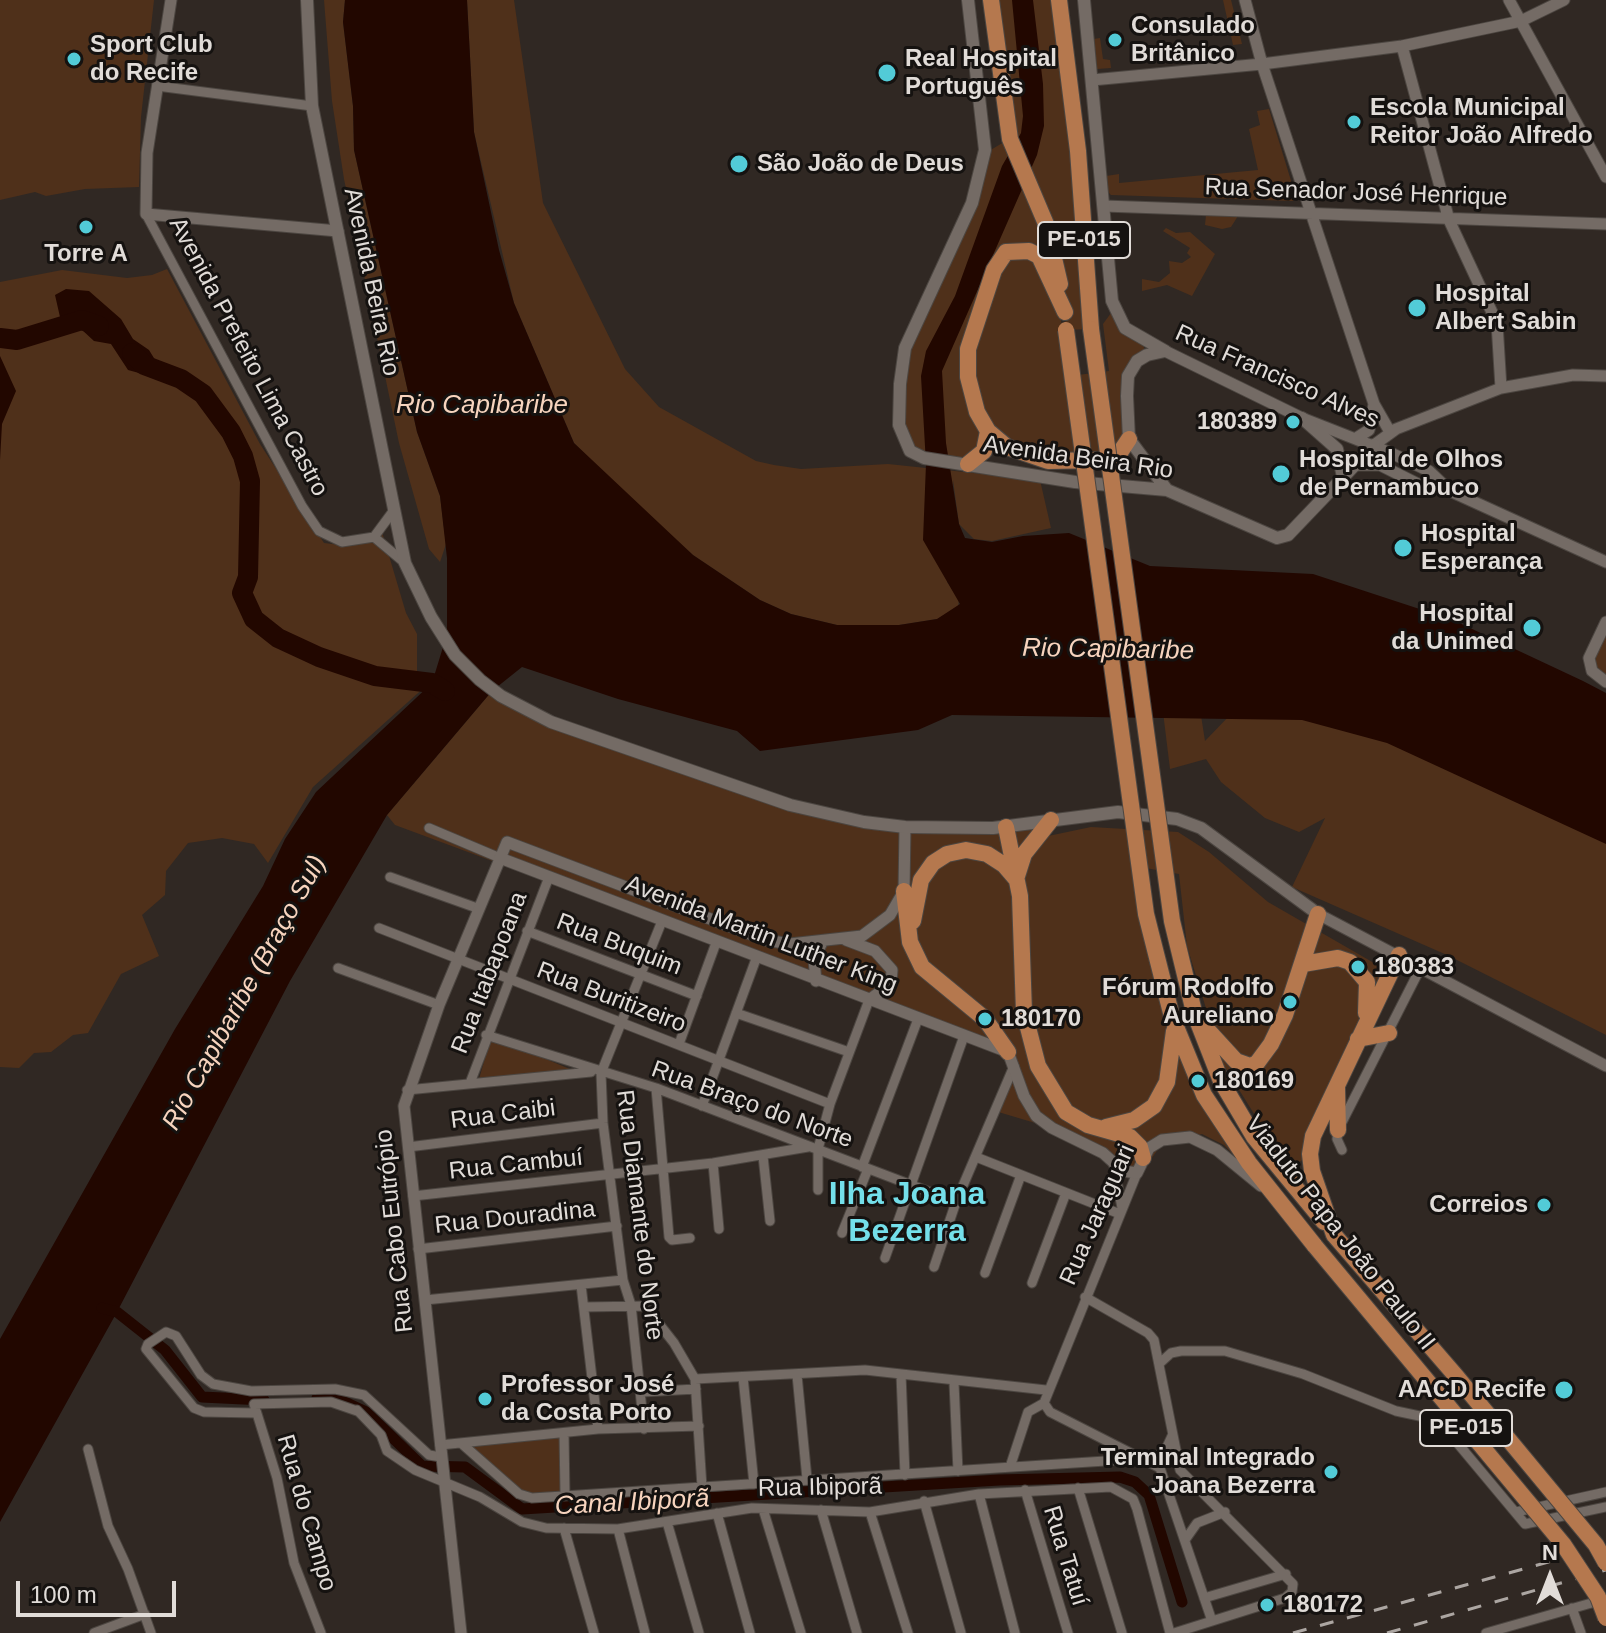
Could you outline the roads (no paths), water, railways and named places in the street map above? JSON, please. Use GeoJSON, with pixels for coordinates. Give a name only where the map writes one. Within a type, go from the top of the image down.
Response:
{"type":"FeatureCollection","features":[{"type":"Feature","properties":{"kind":"highway","name":"PE-015"},"geometry":{"type":"LineString","coordinates":[[991,0],[1010,139],[1055,255],[1146,914],[1173,1021]]}},
{"type":"Feature","properties":{"kind":"highway","name":"PE-015"},"geometry":{"type":"LineString","coordinates":[[1059,0],[1078,151],[1091,329],[1172,921],[1194,1014]]}},
{"type":"Feature","properties":{"kind":"highway"},"geometry":{"type":"LineString","coordinates":[[1065,312],[1039,256],[1029,251],[1006,252],[994,270],[968,349],[971,396],[988,431],[1007,447],[1027,456],[1071,463],[1102,460],[1121,451],[1129,439]]}},
{"type":"Feature","properties":{"kind":"highway"},"geometry":{"type":"LineString","coordinates":[[961,463],[984,451],[988,431]]}},
{"type":"Feature","properties":{"kind":"highway"},"geometry":{"type":"LineString","coordinates":[[1017,879],[1024,854],[1051,820]]}},
{"type":"Feature","properties":{"kind":"highway"},"geometry":{"type":"LineString","coordinates":[[1006,827],[1017,879],[1024,1012],[1033,1054],[1066,1112],[1088,1125],[1130,1137],[1140,1147],[1140,1165]]}},
{"type":"Feature","properties":{"kind":"highway"},"geometry":{"type":"LineString","coordinates":[[910,942],[918,886],[927,869],[947,854],[966,850],[987,854],[1004,865],[1017,879]]}},
{"type":"Feature","properties":{"kind":"highway"},"geometry":{"type":"LineString","coordinates":[[904,891],[910,942],[922,967],[985,1019],[1011,1059]]}},
{"type":"Feature","properties":{"kind":"highway"},"geometry":{"type":"LineString","coordinates":[[1194,1014],[1236,1061],[1250,1066],[1257,1063],[1273,1040],[1303,964],[1318,914]]}},
{"type":"Feature","properties":{"kind":"highway"},"geometry":{"type":"LineString","coordinates":[[1334,1236],[1319,1196],[1310,1154],[1313,1136],[1399,955]]}},
{"type":"Feature","properties":{"kind":"highway"},"geometry":{"type":"LineString","coordinates":[[1303,964],[1338,958],[1350,962],[1365,976],[1368,995],[1360,1035]]}},
{"type":"Feature","properties":{"kind":"highway","name":"Viaduto Papa João Paulo II"},"geometry":{"type":"LineString","coordinates":[[1194,1014],[1221,1081],[1254,1137],[1596,1545],[1606,1563]]}},
{"type":"Feature","properties":{"kind":"highway"},"geometry":{"type":"LineString","coordinates":[[1102,1128],[1134,1120],[1154,1106],[1167,1082],[1173,1021]]}},
{"type":"Feature","properties":{"kind":"highway","name":"Viaduto Papa João Paulo II"},"geometry":{"type":"LineString","coordinates":[[1173,1021],[1204,1095],[1274,1196],[1563,1544],[1598,1597],[1606,1618]]}},
{"type":"Feature","properties":{"kind":"highway"},"geometry":{"type":"LineString","coordinates":[[1360,1035],[1389,1033]]}},
{"type":"Feature","properties":{"kind":"highway"},"geometry":{"type":"LineString","coordinates":[[1337,1085],[1338,1130]]}},
{"type":"Feature","properties":{"kind":"main road","name":"Avenida Beira Rio"},"geometry":{"type":"LineString","coordinates":[[307,0],[312,106],[406,567],[455,655],[501,696],[530,713],[790,805],[864,822],[905,827],[1006,827],[1118,812],[1177,819],[1201,828],[1318,914]]}},
{"type":"Feature","properties":{"kind":"main road","name":"Avenida Beira Rio"},"geometry":{"type":"LineString","coordinates":[[968,0],[985,150],[972,203],[905,348],[900,384],[902,435],[910,451],[924,458],[1075,482],[1167,490],[1277,538],[1286,537],[1343,477]]}},
{"type":"Feature","properties":{"kind":"main road"},"geometry":{"type":"LineString","coordinates":[[1084,0],[1104,206]]}},
{"type":"Feature","properties":{"kind":"main road","name":"Rua Francisco Alves"},"geometry":{"type":"LineString","coordinates":[[1104,206],[1112,301],[1125,328],[1165,351]]}},
{"type":"Feature","properties":{"kind":"main road"},"geometry":{"type":"LineString","coordinates":[[1165,351],[1137,361],[1128,376],[1129,439],[1167,490]]}},
{"type":"Feature","properties":{"kind":"main road"},"geometry":{"type":"LineString","coordinates":[[1302,418],[1337,449],[1343,477]]}},
{"type":"Feature","properties":{"kind":"main road"},"geometry":{"type":"LineString","coordinates":[[1343,477],[1374,445]]}},
{"type":"Feature","properties":{"kind":"street","name":"Avenida Prefeito Lima Castro"},"geometry":{"type":"LineString","coordinates":[[171,0],[147,153],[146,214],[302,506],[319,531],[342,542],[374,537]]}},
{"type":"Feature","properties":{"kind":"street"},"geometry":{"type":"LineString","coordinates":[[1245,0],[1262,64],[1374,404],[1390,432]]}},
{"type":"Feature","properties":{"kind":"street"},"geometry":{"type":"LineString","coordinates":[[1509,0],[1606,177]]}},
{"type":"Feature","properties":{"kind":"street"},"geometry":{"type":"LineString","coordinates":[[1092,80],[1262,64],[1402,46],[1521,21],[1564,0]]}},
{"type":"Feature","properties":{"kind":"street"},"geometry":{"type":"LineString","coordinates":[[1402,46],[1449,220],[1497,323],[1501,388]]}},
{"type":"Feature","properties":{"kind":"street"},"geometry":{"type":"LineString","coordinates":[[157,86],[312,106]]}},
{"type":"Feature","properties":{"kind":"street","name":"Rua Senador José Henrique"},"geometry":{"type":"LineString","coordinates":[[1104,206],[1606,224]]}},
{"type":"Feature","properties":{"kind":"street"},"geometry":{"type":"LineString","coordinates":[[146,214],[338,231]]}},
{"type":"Feature","properties":{"kind":"street","name":"Rua Francisco Alves"},"geometry":{"type":"LineString","coordinates":[[1165,351],[1302,418],[1358,437],[1429,471],[1450,491]]}},
{"type":"Feature","properties":{"kind":"street"},"geometry":{"type":"LineString","coordinates":[[1374,445],[1390,432],[1501,388],[1573,375],[1606,376]]}},
{"type":"Feature","properties":{"kind":"street"},"geometry":{"type":"LineString","coordinates":[[1358,437],[1371,425],[1374,404]]}},
{"type":"Feature","properties":{"kind":"street","name":"Rua Francisco Alves"},"geometry":{"type":"LineString","coordinates":[[1354,465],[1380,465],[1422,486],[1450,491],[1606,562]]}},
{"type":"Feature","properties":{"kind":"street"},"geometry":{"type":"LineString","coordinates":[[394,510],[374,537],[406,567]]}},
{"type":"Feature","properties":{"kind":"street"},"geometry":{"type":"LineString","coordinates":[[1606,622],[1589,658],[1592,671],[1606,682]]}},
{"type":"Feature","properties":{"kind":"street"},"geometry":{"type":"LineString","coordinates":[[904,891],[905,827]]}},
{"type":"Feature","properties":{"kind":"street"},"geometry":{"type":"LineString","coordinates":[[429,828],[500,858]]}},
{"type":"Feature","properties":{"kind":"street","name":"Avenida Martin Luther King"},"geometry":{"type":"LineString","coordinates":[[507,842],[766,940],[790,944],[845,940],[869,933],[883,922],[904,891]]}},
{"type":"Feature","properties":{"kind":"street","name":"Rua Cabo Eutrópio"},"geometry":{"type":"LineString","coordinates":[[461,1633],[418,1249],[408,1147],[407,1090],[477,908],[507,842]]}},
{"type":"Feature","properties":{"kind":"street","name":"Avenida Martin Luther King"},"geometry":{"type":"LineString","coordinates":[[500,858],[756,959],[964,1036],[1011,1059]]}},
{"type":"Feature","properties":{"kind":"street"},"geometry":{"type":"LineString","coordinates":[[390,877],[477,908]]}},
{"type":"Feature","properties":{"kind":"street","name":"Rua Itabapoana"},"geometry":{"type":"LineString","coordinates":[[470,1083],[507,979],[549,877]]}},
{"type":"Feature","properties":{"kind":"street"},"geometry":{"type":"LineString","coordinates":[[1318,914],[1606,1066]]}},
{"type":"Feature","properties":{"kind":"street","name":"Rua Diamante do Norte"},"geometry":{"type":"LineString","coordinates":[[644,1429],[636,1305],[623,1280],[598,1072],[623,1025],[662,921]]}},
{"type":"Feature","properties":{"kind":"street","name":"Rua Buritizeiro"},"geometry":{"type":"LineString","coordinates":[[379,928],[456,961],[830,1104]]}},
{"type":"Feature","properties":{"kind":"street","name":"Rua Buquim"},"geometry":{"type":"LineString","coordinates":[[527,931],[697,996]]}},
{"type":"Feature","properties":{"kind":"street"},"geometry":{"type":"LineString","coordinates":[[818,1190],[815,1148],[830,1104],[869,1000],[891,984],[892,970],[875,951],[845,940]]}},
{"type":"Feature","properties":{"kind":"street"},"geometry":{"type":"LineString","coordinates":[[816,981],[814,960],[822,942]]}},
{"type":"Feature","properties":{"kind":"street"},"geometry":{"type":"LineString","coordinates":[[679,1044],[716,943]]}},
{"type":"Feature","properties":{"kind":"street"},"geometry":{"type":"LineString","coordinates":[[702,1106],[756,959]]}},
{"type":"Feature","properties":{"kind":"street"},"geometry":{"type":"LineString","coordinates":[[1342,1150],[1337,1139],[1338,1130],[1421,967]]}},
{"type":"Feature","properties":{"kind":"street"},"geometry":{"type":"LineString","coordinates":[[338,968],[439,1005]]}},
{"type":"Feature","properties":{"kind":"street"},"geometry":{"type":"LineString","coordinates":[[736,1013],[849,1052]]}},
{"type":"Feature","properties":{"kind":"street"},"geometry":{"type":"LineString","coordinates":[[865,1168],[918,1019]]}},
{"type":"Feature","properties":{"kind":"street","name":"Rua Braço do Norte"},"geometry":{"type":"LineString","coordinates":[[486,1035],[656,1088],[956,1202]]}},
{"type":"Feature","properties":{"kind":"street"},"geometry":{"type":"LineString","coordinates":[[885,1258],[908,1186],[964,1036]]}},
{"type":"Feature","properties":{"kind":"street"},"geometry":{"type":"LineString","coordinates":[[934,1267],[1011,1059]]}},
{"type":"Feature","properties":{"kind":"street"},"geometry":{"type":"LineString","coordinates":[[976,1157],[1121,1211],[1114,1166],[1103,1153],[1052,1128],[1036,1116],[1024,1096],[1011,1059]]}},
{"type":"Feature","properties":{"kind":"street"},"geometry":{"type":"LineString","coordinates":[[407,1090],[598,1072]]}},
{"type":"Feature","properties":{"kind":"street"},"geometry":{"type":"LineString","coordinates":[[656,1088],[669,1237],[672,1240],[690,1238]]}},
{"type":"Feature","properties":{"kind":"street","name":"Rua Caibi"},"geometry":{"type":"LineString","coordinates":[[408,1147],[603,1123]]}},
{"type":"Feature","properties":{"kind":"street","name":"Rua Jaraguari"},"geometry":{"type":"LineString","coordinates":[[1044,1403],[1046,1390],[1149,1148],[1162,1140],[1190,1137],[1217,1150],[1274,1196]]}},
{"type":"Feature","properties":{"kind":"street","name":"Rua Cambuí"},"geometry":{"type":"LineString","coordinates":[[413,1196],[713,1163],[763,1156],[774,1150],[815,1148]]}},
{"type":"Feature","properties":{"kind":"street"},"geometry":{"type":"LineString","coordinates":[[763,1156],[770,1221]]}},
{"type":"Feature","properties":{"kind":"street"},"geometry":{"type":"LineString","coordinates":[[713,1163],[719,1229]]}},
{"type":"Feature","properties":{"kind":"street"},"geometry":{"type":"LineString","coordinates":[[1114,1166],[1140,1165]]}},
{"type":"Feature","properties":{"kind":"street","name":"Rua Braço do Norte"},"geometry":{"type":"LineString","coordinates":[[842,1233],[865,1168]]}},
{"type":"Feature","properties":{"kind":"street"},"geometry":{"type":"LineString","coordinates":[[985,1273],[1021,1175]]}},
{"type":"Feature","properties":{"kind":"street"},"geometry":{"type":"LineString","coordinates":[[1032,1283],[1066,1193]]}},
{"type":"Feature","properties":{"kind":"street","name":"Rua Douradina"},"geometry":{"type":"LineString","coordinates":[[418,1249],[617,1226]]}},
{"type":"Feature","properties":{"kind":"street"},"geometry":{"type":"LineString","coordinates":[[425,1300],[623,1280]]}},
{"type":"Feature","properties":{"kind":"street"},"geometry":{"type":"LineString","coordinates":[[581,1285],[598,1429]]}},
{"type":"Feature","properties":{"kind":"street"},"geometry":{"type":"LineString","coordinates":[[1085,1297],[1148,1333],[1154,1340],[1178,1465],[1292,1581],[1293,1590],[1285,1598],[1172,1633]]}},
{"type":"Feature","properties":{"kind":"street"},"geometry":{"type":"LineString","coordinates":[[584,1307],[636,1305],[658,1321],[696,1384],[702,1487]]}},
{"type":"Feature","properties":{"kind":"street","name":"Rua Ibiporã"},"geometry":{"type":"LineString","coordinates":[[441,1451],[429,1455],[364,1395],[335,1389],[251,1391],[213,1384],[201,1375],[176,1336],[166,1332],[157,1335],[146,1349],[194,1408],[204,1412],[331,1402],[357,1411],[381,1435],[387,1451],[415,1470],[480,1497],[522,1522],[564,1528],[618,1529],[763,1509],[870,1512],[979,1494],[1111,1487],[1133,1499],[1172,1633]]}},
{"type":"Feature","properties":{"kind":"street"},"geometry":{"type":"LineString","coordinates":[[1160,1363],[1171,1353],[1181,1351],[1225,1351],[1303,1374],[1396,1411],[1435,1421],[1525,1524],[1606,1507]]}},
{"type":"Feature","properties":{"kind":"street"},"geometry":{"type":"LineString","coordinates":[[642,1392],[743,1377],[847,1370],[1046,1390]]}},
{"type":"Feature","properties":{"kind":"street"},"geometry":{"type":"LineString","coordinates":[[901,1374],[905,1475]]}},
{"type":"Feature","properties":{"kind":"street"},"geometry":{"type":"LineString","coordinates":[[797,1375],[807,1479]]}},
{"type":"Feature","properties":{"kind":"street"},"geometry":{"type":"LineString","coordinates":[[743,1377],[754,1484]]}},
{"type":"Feature","properties":{"kind":"street"},"geometry":{"type":"LineString","coordinates":[[954,1383],[958,1471]]}},
{"type":"Feature","properties":{"kind":"street"},"geometry":{"type":"LineString","coordinates":[[1010,1467],[1028,1412],[1044,1403],[1050,1412],[1143,1459],[1164,1474],[1212,1621]]}},
{"type":"Feature","properties":{"kind":"street","name":"Rua do Campo"},"geometry":{"type":"LineString","coordinates":[[255,1408],[277,1478],[294,1563],[321,1633]]}},
{"type":"Feature","properties":{"kind":"street"},"geometry":{"type":"LineString","coordinates":[[441,1451],[461,1443],[598,1429],[699,1426]]}},
{"type":"Feature","properties":{"kind":"street"},"geometry":{"type":"LineString","coordinates":[[564,1433],[565,1495]]}},
{"type":"Feature","properties":{"kind":"street"},"geometry":{"type":"LineString","coordinates":[[1143,1459],[1165,1451],[1172,1436]]}},
{"type":"Feature","properties":{"kind":"street","name":"Rua Ibiporã"},"geometry":{"type":"LineString","coordinates":[[461,1443],[525,1497],[1143,1459]]}},
{"type":"Feature","properties":{"kind":"street"},"geometry":{"type":"LineString","coordinates":[[88,1449],[108,1526],[151,1633]]}},
{"type":"Feature","properties":{"kind":"street"},"geometry":{"type":"LineString","coordinates":[[1078,1488],[1122,1633]]}},
{"type":"Feature","properties":{"kind":"street","name":"Rua Tatuí"},"geometry":{"type":"LineString","coordinates":[[1025,1490],[1068,1633]]}},
{"type":"Feature","properties":{"kind":"street"},"geometry":{"type":"LineString","coordinates":[[1516,1512],[1606,1492]]}},
{"type":"Feature","properties":{"kind":"street"},"geometry":{"type":"LineString","coordinates":[[979,1494],[1015,1633]]}},
{"type":"Feature","properties":{"kind":"street"},"geometry":{"type":"LineString","coordinates":[[924,1501],[961,1633]]}},
{"type":"Feature","properties":{"kind":"street"},"geometry":{"type":"LineString","coordinates":[[763,1509],[801,1633]]}},
{"type":"Feature","properties":{"kind":"street"},"geometry":{"type":"LineString","coordinates":[[821,1510],[857,1633]]}},
{"type":"Feature","properties":{"kind":"street"},"geometry":{"type":"LineString","coordinates":[[870,1512],[908,1633]]}},
{"type":"Feature","properties":{"kind":"street"},"geometry":{"type":"LineString","coordinates":[[1185,1540],[1197,1523],[1225,1512]]}},
{"type":"Feature","properties":{"kind":"street"},"geometry":{"type":"LineString","coordinates":[[717,1513],[750,1633]]}},
{"type":"Feature","properties":{"kind":"street"},"geometry":{"type":"LineString","coordinates":[[667,1522],[699,1633]]}},
{"type":"Feature","properties":{"kind":"street"},"geometry":{"type":"LineString","coordinates":[[564,1528],[594,1633]]}},
{"type":"Feature","properties":{"kind":"street"},"geometry":{"type":"LineString","coordinates":[[618,1529],[645,1633]]}},
{"type":"Feature","properties":{"kind":"street"},"geometry":{"type":"LineString","coordinates":[[1204,1598],[1286,1574]]}},
{"type":"Feature","properties":{"kind":"street"},"geometry":{"type":"LineString","coordinates":[[1486,1633],[1606,1599]]}},
{"type":"Feature","properties":{"kind":"street"},"geometry":{"type":"LineString","coordinates":[[1572,1608],[1581,1633]]}},
{"type":"Feature","properties":{"kind":"street"},"geometry":{"type":"LineString","coordinates":[[94,1633],[145,1614]]}},
{"type":"Feature","properties":{"kind":"water"},"geometry":{"type":"Polygon","coordinates":[[[345,0],[467,0],[474,132],[499,250],[514,303],[574,443],[693,555],[760,600],[791,614],[837,625],[899,625],[937,619],[960,604],[923,540],[926,464],[921,376],[926,351],[955,296],[1002,166],[1021,133],[1023,116],[1012,0],[1033,0],[1043,84],[1044,126],[1037,155],[942,371],[946,443],[959,524],[965,538],[992,542],[1069,533],[1150,566],[1313,574],[1453,620],[1583,681],[1606,693],[1606,844],[1387,743],[1302,720],[952,715],[918,730],[760,751],[737,731],[618,699],[522,667],[492,691],[387,815],[290,981],[117,1312],[0,1522],[0,1339],[175,1029],[263,886],[285,839],[316,792],[432,683],[447,634],[447,558],[440,496],[417,432],[354,150],[353,106],[343,22],[345,0]]]}},
{"type":"Feature","properties":{"kind":"water"},"geometry":{"type":"Polygon","coordinates":[[[66,289],[89,291],[121,319],[133,339],[149,350],[157,363],[150,376],[128,370],[111,344],[94,341],[68,317],[60,317],[55,295],[66,289]]]}},
{"type":"Feature","properties":{"kind":"water"},"geometry":{"type":"Polygon","coordinates":[[[0,356],[16,391],[2,424],[0,460],[0,356]]]}},
{"type":"Feature","properties":{"kind":"waterway"},"geometry":{"type":"LineString","coordinates":[[0,338],[17,340],[82,320],[99,326]]}},
{"type":"Feature","properties":{"kind":"waterway"},"geometry":{"type":"LineString","coordinates":[[132,353],[144,365],[181,379],[203,394],[231,432],[243,456],[250,481],[248,577],[242,593],[254,619],[278,638],[319,657],[375,676],[432,683],[445,691]]}},
{"type":"Feature","properties":{"kind":"waterway","name":"Canal Ibiporã"},"geometry":{"type":"LineString","coordinates":[[102,1308],[117,1312],[165,1350],[202,1397],[264,1400]]}},
{"type":"Feature","properties":{"kind":"waterway","name":"Canal Ibiporã"},"geometry":{"type":"LineString","coordinates":[[317,1398],[336,1398],[366,1412],[422,1466],[465,1467],[522,1509],[999,1480],[1120,1477],[1135,1482],[1149,1495],[1182,1602]]}},
{"type":"Feature","properties":{"kind":"railway"},"geometry":{"type":"LineString","coordinates":[[1293,1633],[1606,1546]]}},
{"type":"Feature","properties":{"kind":"railway"},"geometry":{"type":"LineString","coordinates":[[1387,1633],[1606,1570]]}},
{"type":"Feature","properties":{"kind":"place","name":"Consulado Britânico"},"geometry":{"type":"Point","coordinates":[1115,40]}},
{"type":"Feature","properties":{"kind":"place","name":"Sport Club do Recife"},"geometry":{"type":"Point","coordinates":[74,59]}},
{"type":"Feature","properties":{"kind":"place","name":"Real Hospital Português"},"geometry":{"type":"Point","coordinates":[887,73]}},
{"type":"Feature","properties":{"kind":"place","name":"Escola Municipal Reitor João Alfredo"},"geometry":{"type":"Point","coordinates":[1354,122]}},
{"type":"Feature","properties":{"kind":"place","name":"São João de Deus"},"geometry":{"type":"Point","coordinates":[739,164]}},
{"type":"Feature","properties":{"kind":"place","name":"Torre A"},"geometry":{"type":"Point","coordinates":[86,227]}},
{"type":"Feature","properties":{"kind":"place","name":"Hospital Albert Sabin"},"geometry":{"type":"Point","coordinates":[1417,308]}},
{"type":"Feature","properties":{"kind":"place","name":"180389"},"geometry":{"type":"Point","coordinates":[1293,422]}},
{"type":"Feature","properties":{"kind":"place","name":"Hospital de Olhos de Pernambuco"},"geometry":{"type":"Point","coordinates":[1281,474]}},
{"type":"Feature","properties":{"kind":"place","name":"Hospital Esperança"},"geometry":{"type":"Point","coordinates":[1403,548]}},
{"type":"Feature","properties":{"kind":"place","name":"Hospital da Unimed"},"geometry":{"type":"Point","coordinates":[1532,628]}},
{"type":"Feature","properties":{"kind":"place","name":"180383"},"geometry":{"type":"Point","coordinates":[1358,967]}},
{"type":"Feature","properties":{"kind":"place","name":"Fórum Rodolfo Aureliano"},"geometry":{"type":"Point","coordinates":[1290,1002]}},
{"type":"Feature","properties":{"kind":"place","name":"180170"},"geometry":{"type":"Point","coordinates":[985,1019]}},
{"type":"Feature","properties":{"kind":"place","name":"180169"},"geometry":{"type":"Point","coordinates":[1198,1081]}},
{"type":"Feature","properties":{"kind":"place","name":"Correios"},"geometry":{"type":"Point","coordinates":[1544,1205]}},
{"type":"Feature","properties":{"kind":"place","name":"AACD Recife"},"geometry":{"type":"Point","coordinates":[1564,1390]}},
{"type":"Feature","properties":{"kind":"place","name":"Professor José da Costa Porto"},"geometry":{"type":"Point","coordinates":[485,1399]}},
{"type":"Feature","properties":{"kind":"place","name":"Terminal Integrado Joana Bezerra"},"geometry":{"type":"Point","coordinates":[1331,1472]}},
{"type":"Feature","properties":{"kind":"place","name":"180172"},"geometry":{"type":"Point","coordinates":[1267,1605]}},
{"type":"Feature","properties":{"kind":"district","name":"Ilha Joana Bezerra"},"geometry":{"type":"Point","coordinates":[907,1214]}},
{"type":"Feature","properties":{"kind":"water label","name":"Rio Capibaribe"},"geometry":{"type":"Point","coordinates":[482,406]}},
{"type":"Feature","properties":{"kind":"water label","name":"Rio Capibaribe"},"geometry":{"type":"Point","coordinates":[1108,650]}},
{"type":"Feature","properties":{"kind":"water label","name":"Rio Capibaribe (Braço Sul)"},"geometry":{"type":"Point","coordinates":[245,993]}}]}
